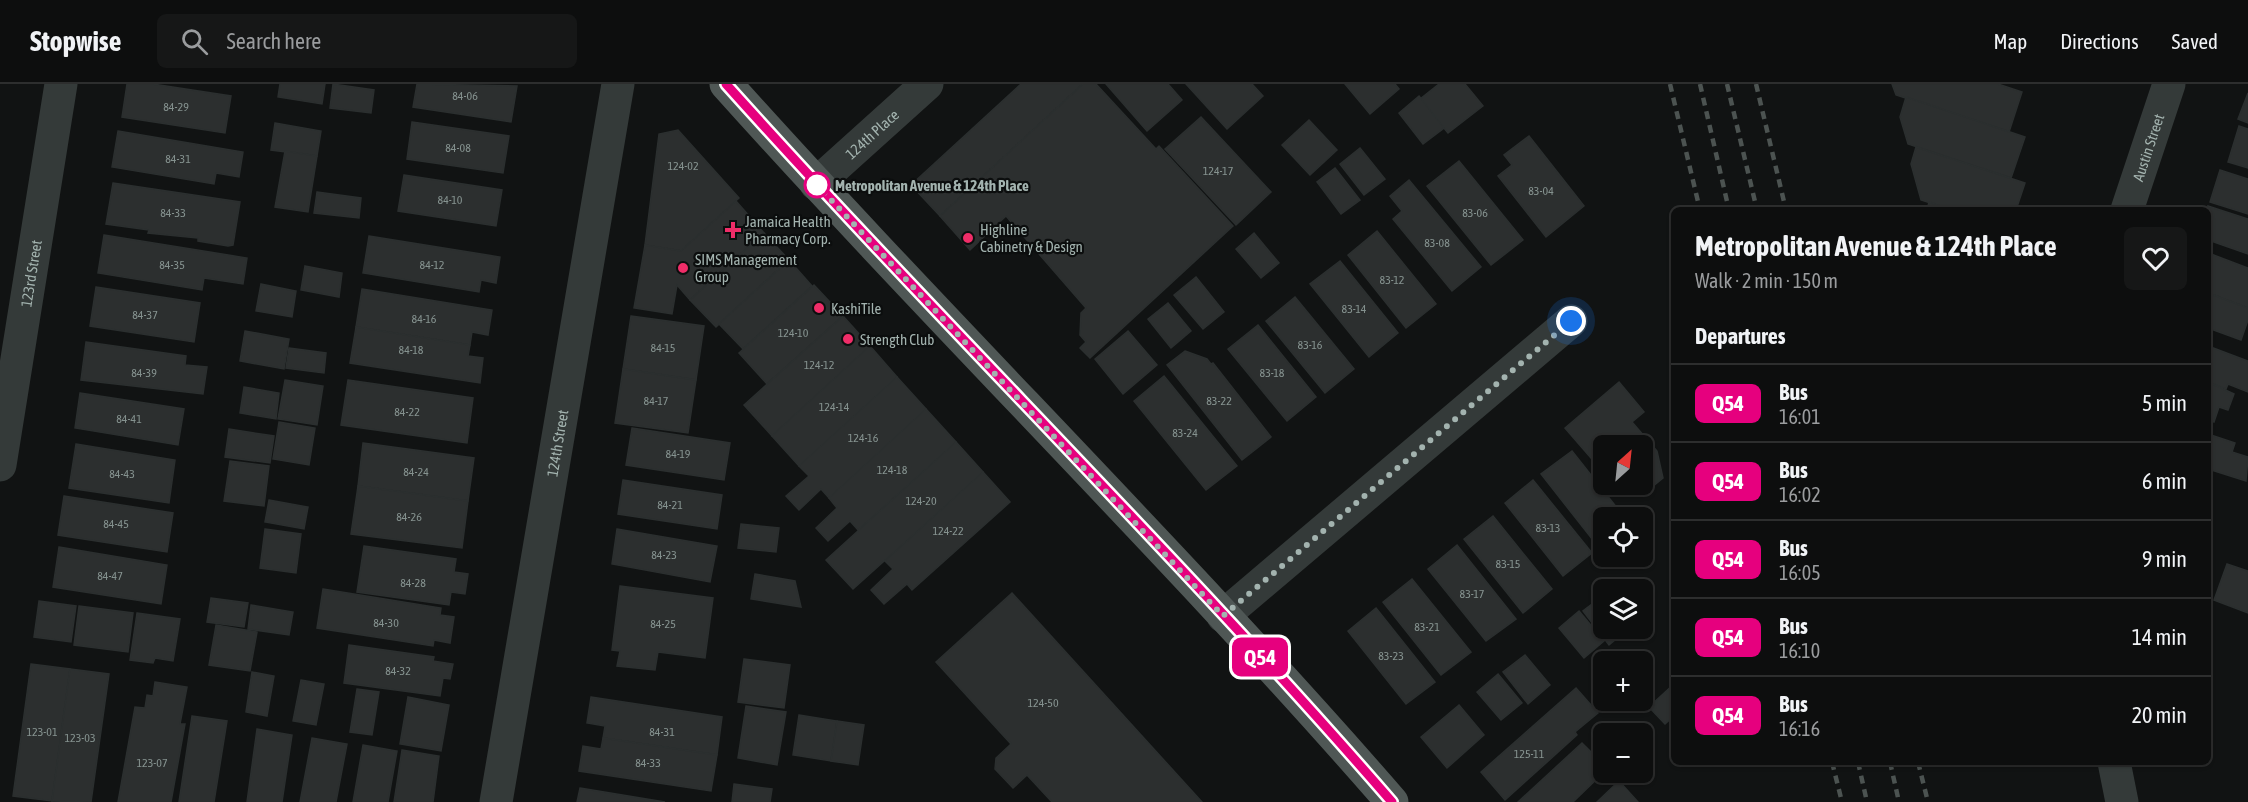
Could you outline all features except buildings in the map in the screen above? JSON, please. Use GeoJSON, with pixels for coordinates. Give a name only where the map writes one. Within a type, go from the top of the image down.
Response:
{"type":"FeatureCollection","features":[{"type":"Feature","properties":{"kind":"main road"},"geometry":{"type":"LineString","coordinates":[[726,84],[816,184],[1223,616],[1379,796]]}},
{"type":"Feature","properties":{"kind":"street","name":"123rd Street"},"geometry":{"type":"LineString","coordinates":[[0,465],[61,84]]}},
{"type":"Feature","properties":{"kind":"street","name":"124th Street"},"geometry":{"type":"LineString","coordinates":[[496,802],[618,84]]}},
{"type":"Feature","properties":{"kind":"street","name":"124th Place"},"geometry":{"type":"LineString","coordinates":[[816,184],[927,84]]}},
{"type":"Feature","properties":{"kind":"street","name":"Austin Street"},"geometry":{"type":"LineString","coordinates":[[2128,207],[2169,84]]}},
{"type":"Feature","properties":{"kind":"street"},"geometry":{"type":"LineString","coordinates":[[1223,616],[1571,321]]}},
{"type":"Feature","properties":{"kind":"street"},"geometry":{"type":"LineString","coordinates":[[2115,765],[2122,802]]}},
{"type":"Feature","properties":{"kind":"railway"},"geometry":{"type":"LineString","coordinates":[[1670,84],[1699,207]]}},
{"type":"Feature","properties":{"kind":"railway"},"geometry":{"type":"LineString","coordinates":[[1700,84],[1728,207]]}},
{"type":"Feature","properties":{"kind":"railway"},"geometry":{"type":"LineString","coordinates":[[1727,84],[1756,207]]}},
{"type":"Feature","properties":{"kind":"railway"},"geometry":{"type":"LineString","coordinates":[[1756,84],[1785,207]]}},
{"type":"Feature","properties":{"kind":"railway"},"geometry":{"type":"LineString","coordinates":[[1833,765],[1842,802]]}},
{"type":"Feature","properties":{"kind":"railway"},"geometry":{"type":"LineString","coordinates":[[1859,765],[1867,802]]}},
{"type":"Feature","properties":{"kind":"railway"},"geometry":{"type":"LineString","coordinates":[[1891,765],[1899,802]]}},
{"type":"Feature","properties":{"kind":"railway"},"geometry":{"type":"LineString","coordinates":[[1919,765],[1928,802]]}},
{"type":"Feature","properties":{"kind":"bus line","name":"Q54"},"geometry":{"type":"LineString","coordinates":[[726,84],[816,184],[1223,616],[1392,802]]}},
{"type":"Feature","properties":{"kind":"place","name":"Metropolitan Avenue & 124th Place"},"geometry":{"type":"Point","coordinates":[817,185]}},
{"type":"Feature","properties":{"kind":"place","name":"Jamaica Health Pharmacy Corp."},"geometry":{"type":"Point","coordinates":[733,230]}},
{"type":"Feature","properties":{"kind":"place","name":"Highline Cabinetry & Design"},"geometry":{"type":"Point","coordinates":[968,238]}},
{"type":"Feature","properties":{"kind":"place","name":"SIMS Management Group"},"geometry":{"type":"Point","coordinates":[683,268]}},
{"type":"Feature","properties":{"kind":"place","name":"KashiTile"},"geometry":{"type":"Point","coordinates":[819,308]}},
{"type":"Feature","properties":{"kind":"place","name":"Strength Club"},"geometry":{"type":"Point","coordinates":[848,339]}},
{"type":"Feature","properties":{"kind":"route"},"geometry":{"type":"LineString","coordinates":[[817,185],[1223,616],[1571,321]]}}]}
